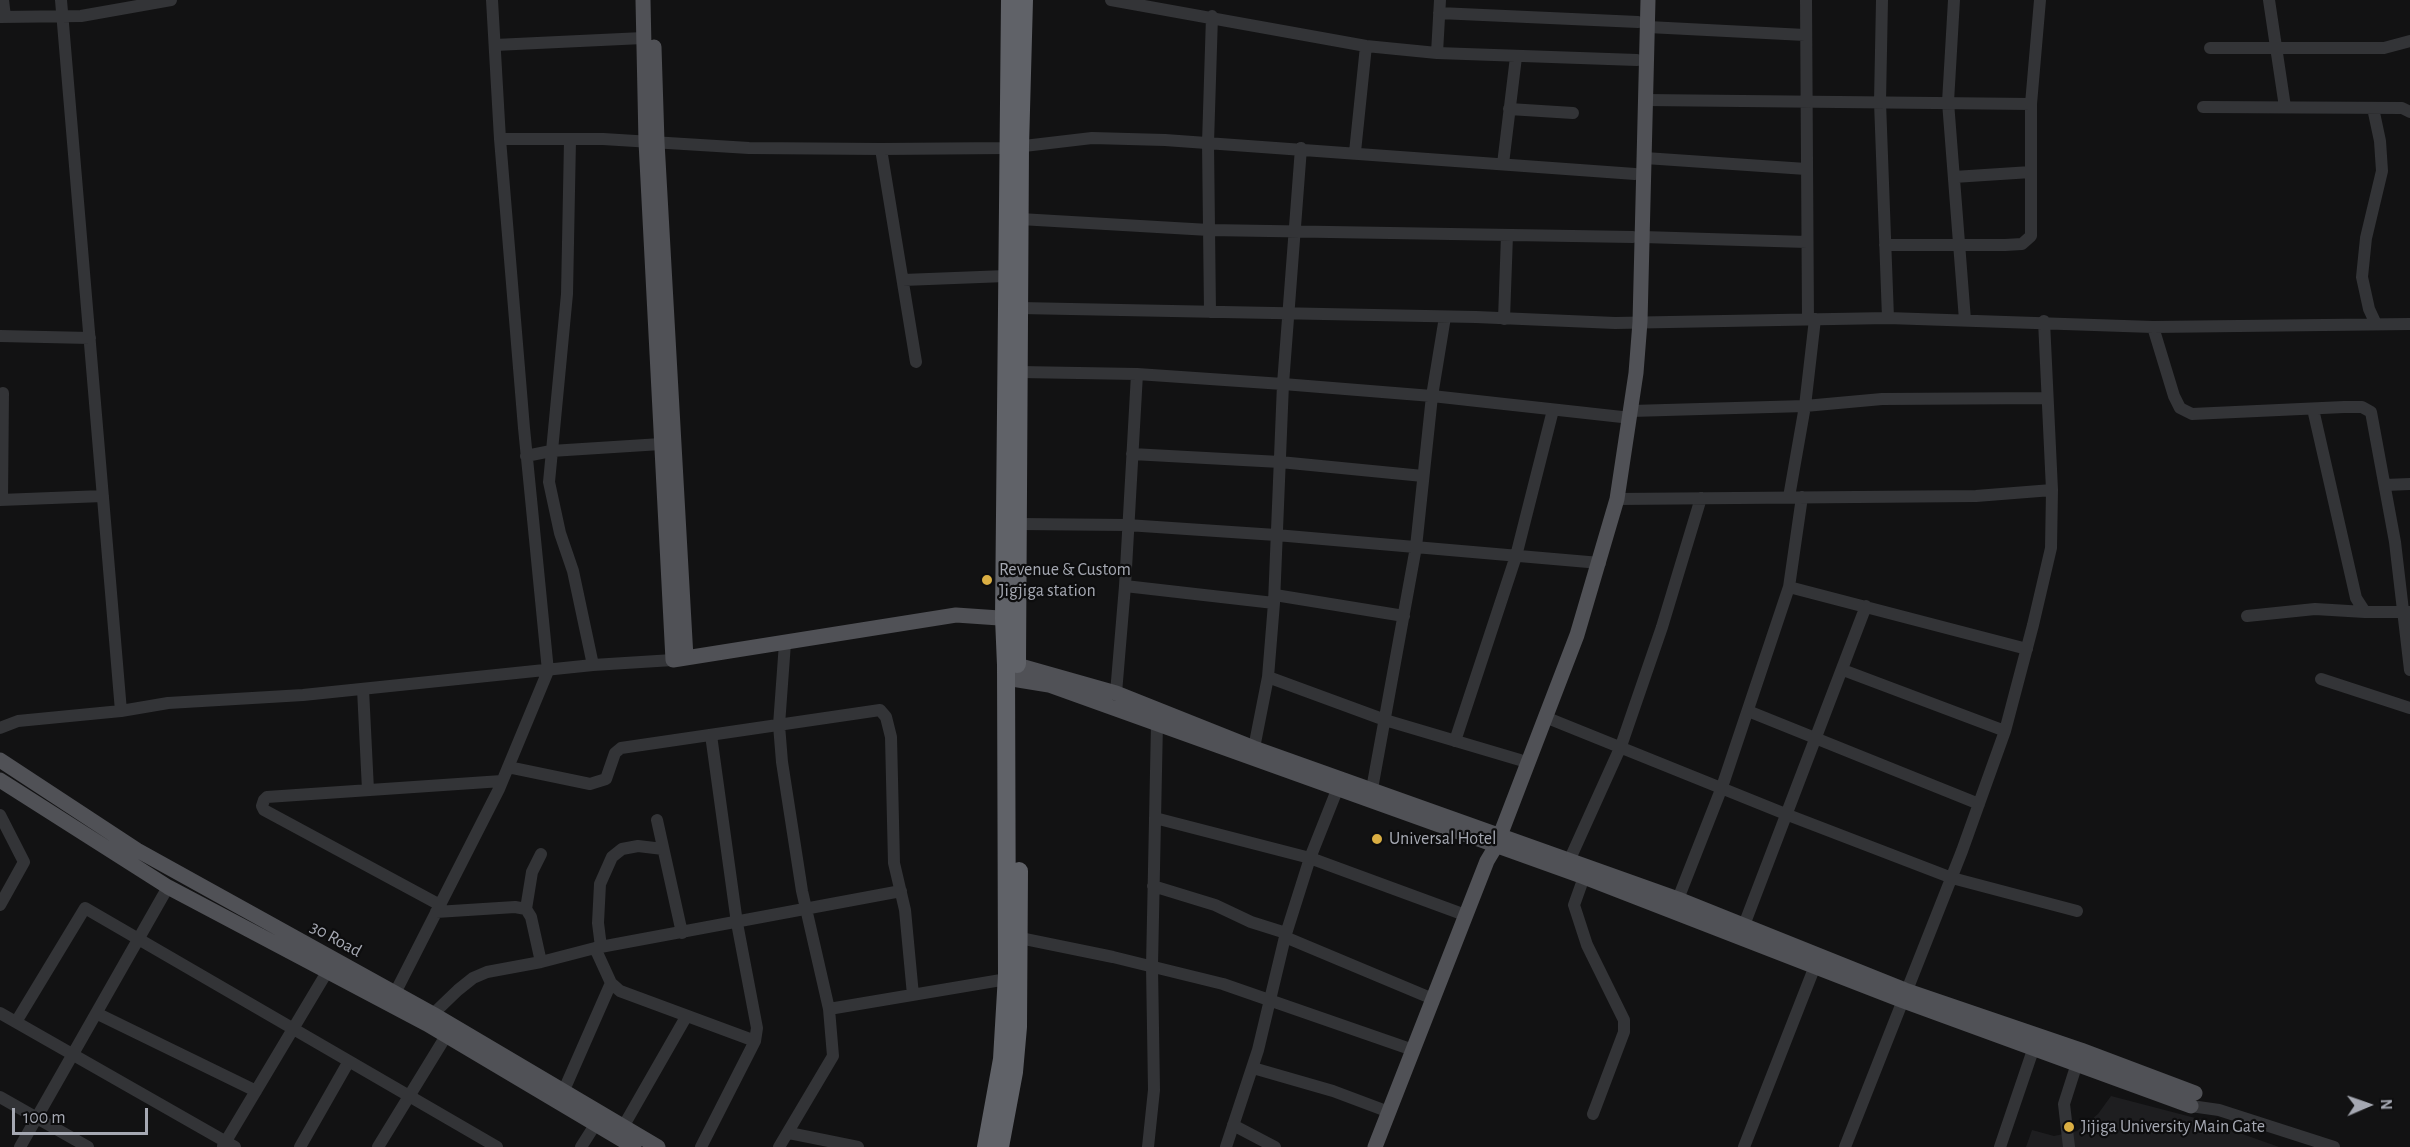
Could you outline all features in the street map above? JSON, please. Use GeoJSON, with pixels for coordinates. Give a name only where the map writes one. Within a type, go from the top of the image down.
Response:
{"type":"FeatureCollection","features":[{"type":"Feature","properties":{"kind":"highway"},"geometry":{"type":"LineString","coordinates":[[1010,0],[1013,148],[1020,219],[1020,524],[1011,619]]}},
{"type":"Feature","properties":{"kind":"highway"},"geometry":{"type":"LineString","coordinates":[[1000,1147],[1016,1050],[1020,938],[1012,672],[1006,276],[1024,0]]}},
{"type":"Feature","properties":{"kind":"highway"},"geometry":{"type":"LineString","coordinates":[[986,1147],[1002,1059],[1007,979],[1012,672]]}},
{"type":"Feature","properties":{"kind":"main road"},"geometry":{"type":"LineString","coordinates":[[643,0],[679,659]]}},
{"type":"Feature","properties":{"kind":"main road"},"geometry":{"type":"LineString","coordinates":[[653,0],[651,142],[661,444],[679,659]]}},
{"type":"Feature","properties":{"kind":"main road"},"geometry":{"type":"LineString","coordinates":[[1494,839],[1545,717],[1617,499],[1635,322],[1638,237],[1645,159],[1646,100],[1643,25],[1638,0]]}},
{"type":"Feature","properties":{"kind":"main road"},"geometry":{"type":"LineString","coordinates":[[1638,237],[1635,174],[1637,60],[1648,0]]}},
{"type":"Feature","properties":{"kind":"main road"},"geometry":{"type":"LineString","coordinates":[[1375,1147],[1466,915],[1520,760],[1596,562],[1611,477],[1626,414]]}},
{"type":"Feature","properties":{"kind":"main road"},"geometry":{"type":"LineString","coordinates":[[679,659],[956,615],[1011,619]]}},
{"type":"Feature","properties":{"kind":"main road"},"geometry":{"type":"LineString","coordinates":[[1012,672],[1116,693],[1254,748],[1372,789],[1584,877],[1741,931],[2034,1047],[2079,1056]]}},
{"type":"Feature","properties":{"kind":"main road"},"geometry":{"type":"LineString","coordinates":[[1012,672],[1337,790],[1569,861],[1678,899],[1815,966],[2079,1056],[2193,1100]]}},
{"type":"Feature","properties":{"kind":"main road","name":"30 Road"},"geometry":{"type":"LineString","coordinates":[[0,760],[137,850],[392,999],[446,1036],[634,1147]]}},
{"type":"Feature","properties":{"kind":"main road","name":"30 Road"},"geometry":{"type":"LineString","coordinates":[[1,784],[168,887],[327,972],[433,1014],[658,1147]]}},
{"type":"Feature","properties":{"kind":"street"},"geometry":{"type":"LineString","coordinates":[[3,0],[2,17],[81,16],[171,0]]}},
{"type":"Feature","properties":{"kind":"street"},"geometry":{"type":"LineString","coordinates":[[61,0],[121,711]]}},
{"type":"Feature","properties":{"kind":"street"},"geometry":{"type":"LineString","coordinates":[[392,999],[502,781],[548,671],[526,456],[500,139],[492,0]]}},
{"type":"Feature","properties":{"kind":"street"},"geometry":{"type":"LineString","coordinates":[[1111,0],[1212,16],[1366,46],[1437,53],[1637,60]]}},
{"type":"Feature","properties":{"kind":"street"},"geometry":{"type":"LineString","coordinates":[[1789,497],[1805,406],[1812,319],[1807,242],[1806,0]]}},
{"type":"Feature","properties":{"kind":"street"},"geometry":{"type":"LineString","coordinates":[[1882,0],[1880,102],[1888,318]]}},
{"type":"Feature","properties":{"kind":"street"},"geometry":{"type":"LineString","coordinates":[[1954,0],[1948,102],[1965,320]]}},
{"type":"Feature","properties":{"kind":"street"},"geometry":{"type":"LineString","coordinates":[[1886,245],[2022,244],[2031,236],[2031,104],[2040,0]]}},
{"type":"Feature","properties":{"kind":"street"},"geometry":{"type":"LineString","coordinates":[[2270,0],[2285,107]]}},
{"type":"Feature","properties":{"kind":"street"},"geometry":{"type":"LineString","coordinates":[[1437,53],[1439,6],[1643,25],[1805,35]]}},
{"type":"Feature","properties":{"kind":"street"},"geometry":{"type":"LineString","coordinates":[[1210,312],[1208,143],[1212,16]]}},
{"type":"Feature","properties":{"kind":"street"},"geometry":{"type":"LineString","coordinates":[[495,45],[644,38]]}},
{"type":"Feature","properties":{"kind":"street"},"geometry":{"type":"LineString","coordinates":[[2211,48],[2384,48],[2410,40]]}},
{"type":"Feature","properties":{"kind":"street"},"geometry":{"type":"LineString","coordinates":[[1355,152],[1366,46]]}},
{"type":"Feature","properties":{"kind":"street"},"geometry":{"type":"LineString","coordinates":[[1503,164],[1516,57]]}},
{"type":"Feature","properties":{"kind":"street"},"geometry":{"type":"LineString","coordinates":[[1646,100],[2031,104]]}},
{"type":"Feature","properties":{"kind":"street"},"geometry":{"type":"LineString","coordinates":[[2203,107],[2402,108],[2410,112]]}},
{"type":"Feature","properties":{"kind":"street"},"geometry":{"type":"LineString","coordinates":[[2373,108],[2380,141],[2382,171],[2366,238],[2362,277],[2369,309],[2376,324]]}},
{"type":"Feature","properties":{"kind":"street"},"geometry":{"type":"LineString","coordinates":[[1509,109],[1573,113]]}},
{"type":"Feature","properties":{"kind":"street"},"geometry":{"type":"LineString","coordinates":[[500,139],[651,142],[749,148],[880,149],[1013,148],[1092,138],[1300,148],[1635,174]]}},
{"type":"Feature","properties":{"kind":"street"},"geometry":{"type":"LineString","coordinates":[[570,140],[567,294],[551,451],[551,492],[560,533],[573,571],[592,665]]}},
{"type":"Feature","properties":{"kind":"street"},"geometry":{"type":"LineString","coordinates":[[1254,748],[1268,677],[1274,599],[1283,384],[1300,148]]}},
{"type":"Feature","properties":{"kind":"street"},"geometry":{"type":"LineString","coordinates":[[880,149],[916,362]]}},
{"type":"Feature","properties":{"kind":"street"},"geometry":{"type":"LineString","coordinates":[[1645,159],[1806,169]]}},
{"type":"Feature","properties":{"kind":"street"},"geometry":{"type":"LineString","coordinates":[[1954,177],[2031,172]]}},
{"type":"Feature","properties":{"kind":"street"},"geometry":{"type":"LineString","coordinates":[[1020,219],[1209,230],[1807,242]]}},
{"type":"Feature","properties":{"kind":"street"},"geometry":{"type":"LineString","coordinates":[[1504,319],[1507,235]]}},
{"type":"Feature","properties":{"kind":"street"},"geometry":{"type":"LineString","coordinates":[[903,280],[1006,276]]}},
{"type":"Feature","properties":{"kind":"street"},"geometry":{"type":"LineString","coordinates":[[1020,308],[1635,322],[1888,318],[2044,321],[2153,327],[2410,324]]}},
{"type":"Feature","properties":{"kind":"street"},"geometry":{"type":"LineString","coordinates":[[1372,789],[1416,548],[1432,396],[1445,317]]}},
{"type":"Feature","properties":{"kind":"street"},"geometry":{"type":"LineString","coordinates":[[1845,1147],[1903,995],[1952,878],[2005,731],[2027,649],[2050,548],[2052,490],[2044,321]]}},
{"type":"Feature","properties":{"kind":"street"},"geometry":{"type":"LineString","coordinates":[[2153,327],[2174,396],[2180,408],[2192,414],[2362,407],[2371,412],[2397,553],[2406,613],[2410,670]]}},
{"type":"Feature","properties":{"kind":"street"},"geometry":{"type":"LineString","coordinates":[[0,336],[90,338]]}},
{"type":"Feature","properties":{"kind":"street"},"geometry":{"type":"LineString","coordinates":[[1020,372],[1137,374],[1283,384],[1432,396],[1553,410],[1626,414],[1805,406],[1882,399],[2046,398]]}},
{"type":"Feature","properties":{"kind":"street"},"geometry":{"type":"LineString","coordinates":[[1116,693],[1125,586],[1137,374]]}},
{"type":"Feature","properties":{"kind":"street"},"geometry":{"type":"LineString","coordinates":[[3,393],[1,500],[103,496]]}},
{"type":"Feature","properties":{"kind":"street"},"geometry":{"type":"LineString","coordinates":[[2313,408],[2333,489],[2347,566],[2356,598],[2365,612]]}},
{"type":"Feature","properties":{"kind":"street"},"geometry":{"type":"LineString","coordinates":[[1455,741],[1516,556],[1553,410]]}},
{"type":"Feature","properties":{"kind":"street"},"geometry":{"type":"LineString","coordinates":[[526,456],[551,451],[661,444]]}},
{"type":"Feature","properties":{"kind":"street"},"geometry":{"type":"LineString","coordinates":[[1132,454],[1280,462],[1423,476]]}},
{"type":"Feature","properties":{"kind":"street"},"geometry":{"type":"LineString","coordinates":[[2385,485],[2410,484]]}},
{"type":"Feature","properties":{"kind":"street"},"geometry":{"type":"LineString","coordinates":[[1617,499],[1976,496],[2052,490]]}},
{"type":"Feature","properties":{"kind":"street"},"geometry":{"type":"LineString","coordinates":[[1678,899],[1722,787],[1789,587],[1802,497]]}},
{"type":"Feature","properties":{"kind":"street"},"geometry":{"type":"LineString","coordinates":[[1569,861],[1621,746],[1662,627],[1701,498]]}},
{"type":"Feature","properties":{"kind":"street"},"geometry":{"type":"LineString","coordinates":[[1020,524],[1127,525],[1596,562]]}},
{"type":"Feature","properties":{"kind":"street"},"geometry":{"type":"LineString","coordinates":[[1125,586],[1274,599],[1404,616]]}},
{"type":"Feature","properties":{"kind":"street"},"geometry":{"type":"LineString","coordinates":[[1789,587],[2027,649]]}},
{"type":"Feature","properties":{"kind":"street"},"geometry":{"type":"LineString","coordinates":[[1741,931],[1788,815],[1866,606]]}},
{"type":"Feature","properties":{"kind":"street"},"geometry":{"type":"LineString","coordinates":[[2247,616],[2315,609],[2406,613]]}},
{"type":"Feature","properties":{"kind":"street"},"geometry":{"type":"LineString","coordinates":[[779,1147],[833,1056],[829,1009],[807,910],[782,762],[779,725],[785,643]]}},
{"type":"Feature","properties":{"kind":"street"},"geometry":{"type":"LineString","coordinates":[[0,728],[18,721],[121,711],[168,703],[363,689],[592,665],[679,659]]}},
{"type":"Feature","properties":{"kind":"street"},"geometry":{"type":"LineString","coordinates":[[1843,670],[2005,731]]}},
{"type":"Feature","properties":{"kind":"street"},"geometry":{"type":"LineString","coordinates":[[1268,677],[1385,720],[1520,760]]}},
{"type":"Feature","properties":{"kind":"street"},"geometry":{"type":"LineString","coordinates":[[2321,679],[2410,708]]}},
{"type":"Feature","properties":{"kind":"street"},"geometry":{"type":"LineString","coordinates":[[363,689],[368,790]]}},
{"type":"Feature","properties":{"kind":"street"},"geometry":{"type":"LineString","coordinates":[[508,767],[590,784],[606,779],[615,753],[621,748],[880,710],[886,717],[891,737],[894,864],[909,941],[913,995]]}},
{"type":"Feature","properties":{"kind":"street"},"geometry":{"type":"LineString","coordinates":[[1748,711],[1979,804]]}},
{"type":"Feature","properties":{"kind":"street"},"geometry":{"type":"LineString","coordinates":[[1545,717],[1952,878],[2077,911]]}},
{"type":"Feature","properties":{"kind":"street"},"geometry":{"type":"LineString","coordinates":[[1148,1147],[1154,1090],[1152,966],[1157,723]]}},
{"type":"Feature","properties":{"kind":"street"},"geometry":{"type":"LineString","coordinates":[[701,1147],[755,1041],[757,1028],[737,923],[711,735]]}},
{"type":"Feature","properties":{"kind":"street"},"geometry":{"type":"LineString","coordinates":[[1,784],[12,770]]}},
{"type":"Feature","properties":{"kind":"street"},"geometry":{"type":"LineString","coordinates":[[502,781],[267,797],[262,806],[264,810],[438,909],[515,907],[526,909]]}},
{"type":"Feature","properties":{"kind":"street"},"geometry":{"type":"LineString","coordinates":[[1226,1147],[1253,1068],[1285,935],[1337,790]]}},
{"type":"Feature","properties":{"kind":"street"},"geometry":{"type":"LineString","coordinates":[[0,816],[24,862],[0,905]]}},
{"type":"Feature","properties":{"kind":"street"},"geometry":{"type":"LineString","coordinates":[[1155,818],[1311,858],[1466,915]]}},
{"type":"Feature","properties":{"kind":"street"},"geometry":{"type":"LineString","coordinates":[[657,820],[682,933]]}},
{"type":"Feature","properties":{"kind":"street"},"geometry":{"type":"LineString","coordinates":[[663,849],[638,846],[622,849],[612,857],[600,884],[598,947],[610,982],[620,991],[755,1041]]}},
{"type":"Feature","properties":{"kind":"street"},"geometry":{"type":"LineString","coordinates":[[541,854],[532,872],[526,909],[531,917],[541,962]]}},
{"type":"Feature","properties":{"kind":"street"},"geometry":{"type":"LineString","coordinates":[[1584,877],[1574,905],[1587,945],[1624,1020],[1624,1032],[1593,1114]]}},
{"type":"Feature","properties":{"kind":"street"},"geometry":{"type":"LineString","coordinates":[[1153,886],[1215,905],[1433,999]]}},
{"type":"Feature","properties":{"kind":"street"},"geometry":{"type":"LineString","coordinates":[[20,1147],[98,1014],[168,887]]}},
{"type":"Feature","properties":{"kind":"street"},"geometry":{"type":"LineString","coordinates":[[433,1014],[473,978],[487,972],[541,962],[598,947],[901,891]]}},
{"type":"Feature","properties":{"kind":"street"},"geometry":{"type":"LineString","coordinates":[[16,1022],[85,908],[497,1147]]}},
{"type":"Feature","properties":{"kind":"street"},"geometry":{"type":"LineString","coordinates":[[1020,938],[1152,966],[1223,984],[1413,1050]]}},
{"type":"Feature","properties":{"kind":"street"},"geometry":{"type":"LineString","coordinates":[[1744,1147],[1815,966]]}},
{"type":"Feature","properties":{"kind":"street"},"geometry":{"type":"LineString","coordinates":[[0,1013],[228,1145],[256,1091],[327,972]]}},
{"type":"Feature","properties":{"kind":"street"},"geometry":{"type":"LineString","coordinates":[[829,1009],[1007,979]]}},
{"type":"Feature","properties":{"kind":"street"},"geometry":{"type":"LineString","coordinates":[[564,1090],[610,982]]}},
{"type":"Feature","properties":{"kind":"street"},"geometry":{"type":"LineString","coordinates":[[98,1014],[256,1091]]}},
{"type":"Feature","properties":{"kind":"street"},"geometry":{"type":"LineString","coordinates":[[623,1127],[686,1017]]}},
{"type":"Feature","properties":{"kind":"street"},"geometry":{"type":"LineString","coordinates":[[378,1147],[446,1036]]}},
{"type":"Feature","properties":{"kind":"street"},"geometry":{"type":"LineString","coordinates":[[2000,1147],[2034,1047]]}},
{"type":"Feature","properties":{"kind":"street"},"geometry":{"type":"LineString","coordinates":[[2069,1147],[2064,1104],[2079,1056]]}},
{"type":"Feature","properties":{"kind":"street"},"geometry":{"type":"LineString","coordinates":[[300,1147],[349,1061]]}},
{"type":"Feature","properties":{"kind":"street"},"geometry":{"type":"LineString","coordinates":[[1253,1068],[1333,1091],[1389,1112]]}},
{"type":"Feature","properties":{"kind":"street"},"geometry":{"type":"LineString","coordinates":[[0,1097],[88,1147]]}},
{"type":"Feature","properties":{"kind":"street"},"geometry":{"type":"LineString","coordinates":[[2193,1100],[2334,1147]]}},
{"type":"Feature","properties":{"kind":"street"},"geometry":{"type":"LineString","coordinates":[[581,1147],[595,1125]]}},
{"type":"Feature","properties":{"kind":"street"},"geometry":{"type":"LineString","coordinates":[[1233,1125],[1275,1147]]}},
{"type":"Feature","properties":{"kind":"street"},"geometry":{"type":"LineString","coordinates":[[789,1133],[858,1147]]}},
{"type":"Feature","properties":{"kind":"shaded area"},"geometry":{"type":"Polygon","coordinates":[[[2111,1096],[2203,1120],[2279,1147],[2026,1147],[2032,1130],[2054,1136],[2077,1131],[2098,1114],[2111,1096]]]}},
{"type":"Feature","properties":{"kind":"place","name":"Revenue & Custom Jigjiga station"},"geometry":{"type":"Point","coordinates":[987,580]}},
{"type":"Feature","properties":{"kind":"place","name":"Universal Hotel"},"geometry":{"type":"Point","coordinates":[1377,839]}},
{"type":"Feature","properties":{"kind":"place","name":"Jijiga University Main Gate"},"geometry":{"type":"Point","coordinates":[2069,1127]}}]}
